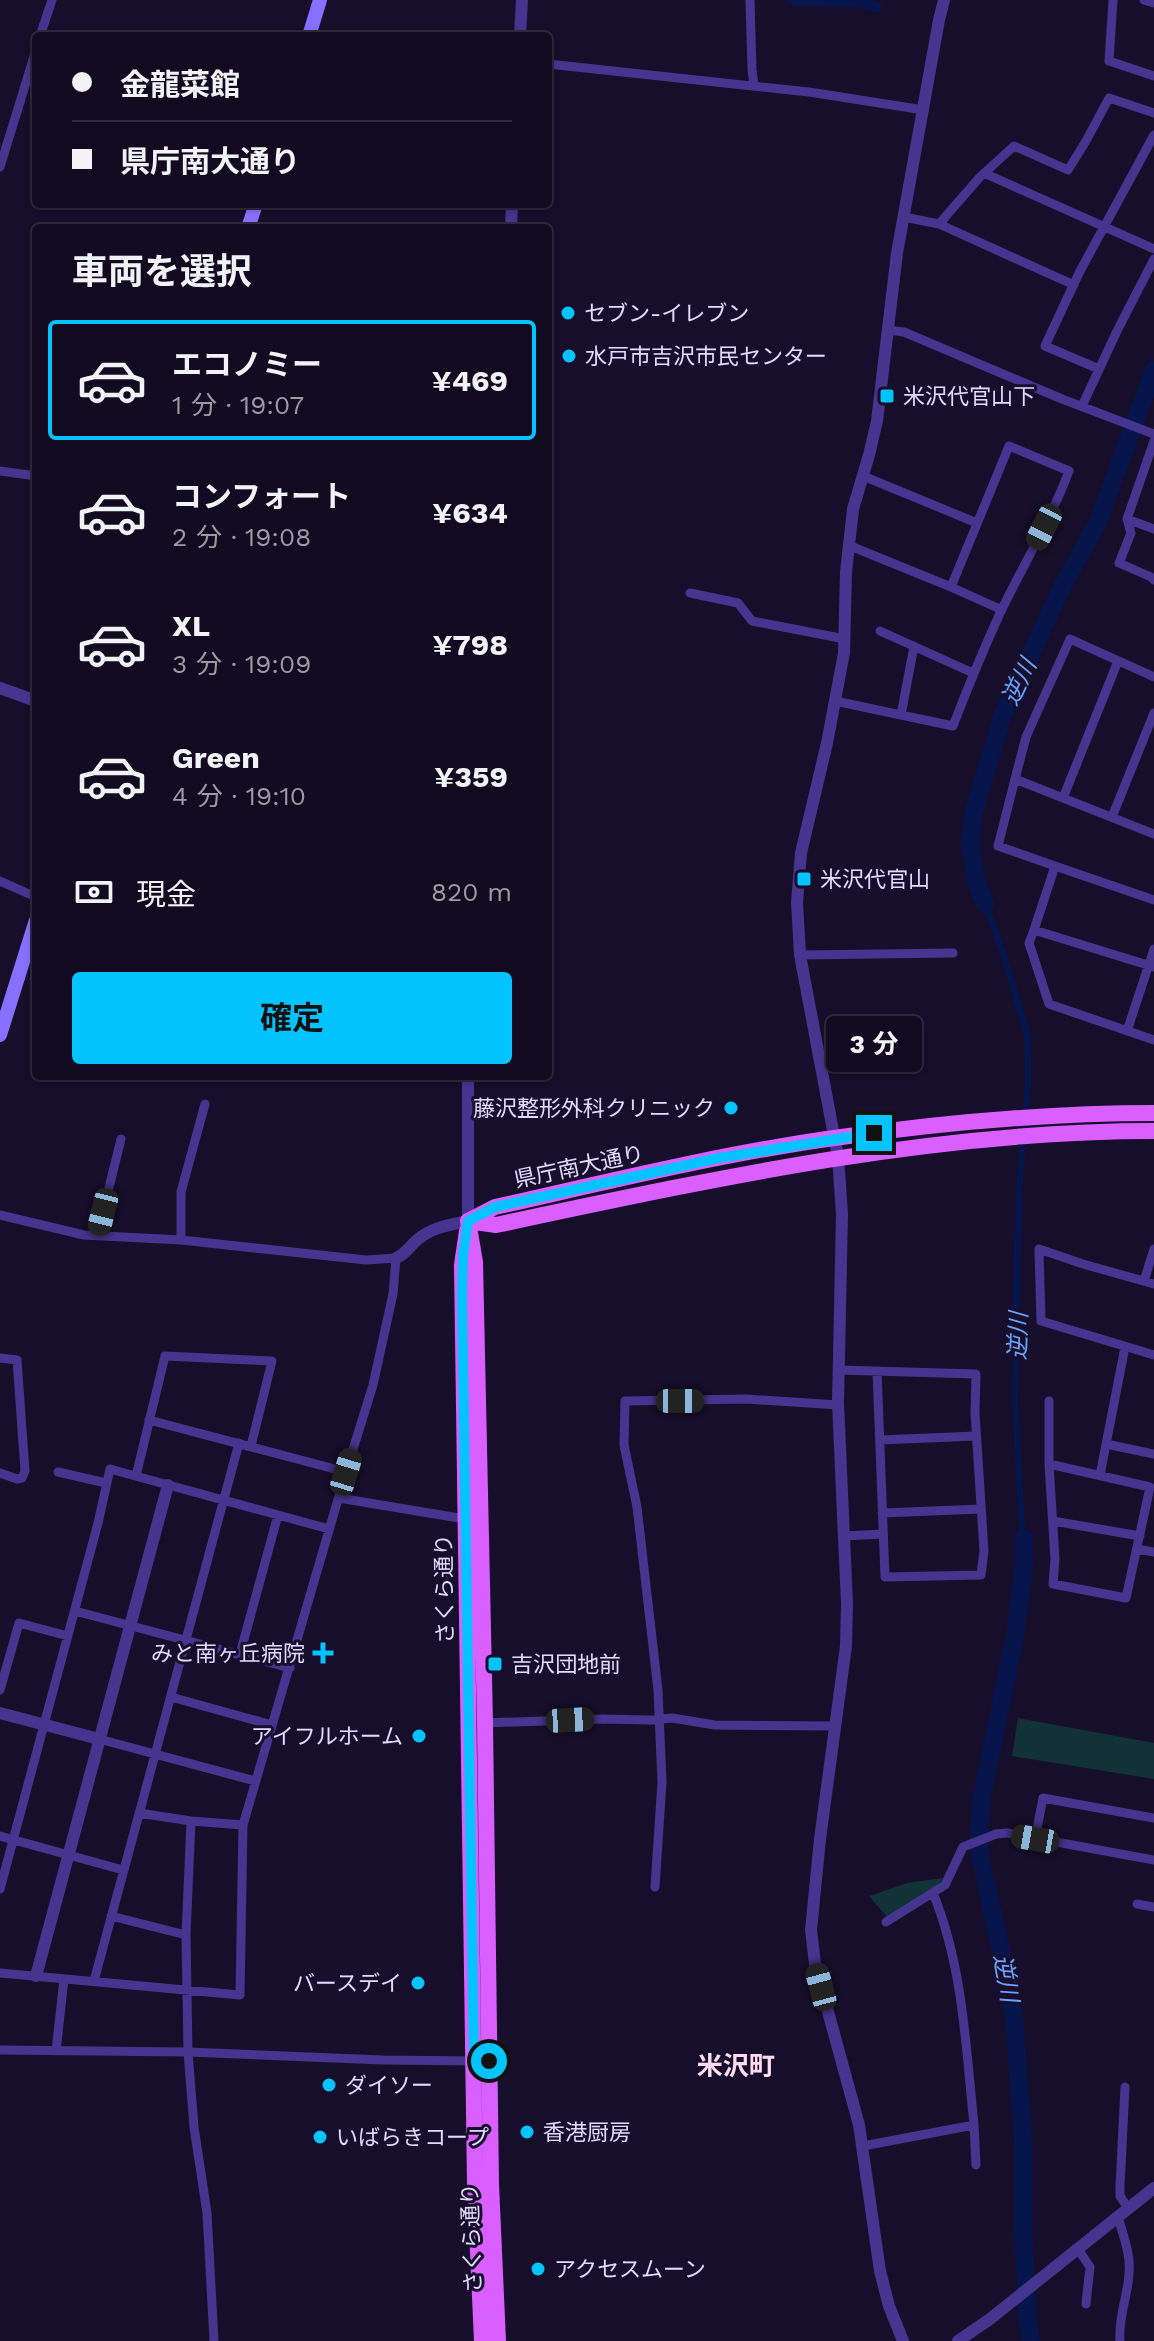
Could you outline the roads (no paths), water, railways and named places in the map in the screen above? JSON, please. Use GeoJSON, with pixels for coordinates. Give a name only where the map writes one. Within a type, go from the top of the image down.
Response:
{"type":"FeatureCollection","features":[{"type":"Feature","properties":{"kind":"main road"},"geometry":{"type":"LineString","coordinates":[[310,32],[320,0]]}},
{"type":"Feature","properties":{"kind":"main road"},"geometry":{"type":"LineString","coordinates":[[0,1035],[32,938]]}},
{"type":"Feature","properties":{"kind":"main road","name":"県庁南大通り"},"geometry":{"type":"LineString","coordinates":[[468,1221],[495,1207],[719,1158],[834,1138],[1012,1119],[1154,1113]]}},
{"type":"Feature","properties":{"kind":"main road","name":"県庁南大通り"},"geometry":{"type":"LineString","coordinates":[[468,1221],[496,1225],[838,1157],[1044,1136],[1154,1131]]}},
{"type":"Feature","properties":{"kind":"main road","name":"さくら通り"},"geometry":{"type":"LineString","coordinates":[[468,1221],[462,1265],[465,1519],[476,1723]]}},
{"type":"Feature","properties":{"kind":"main road","name":"さくら通り"},"geometry":{"type":"LineString","coordinates":[[468,1221],[475,1262],[476,1723],[482,2061],[498,2341]]}},
{"type":"Feature","properties":{"kind":"main road","name":"さくら通り"},"geometry":{"type":"LineString","coordinates":[[482,2061],[475,2184],[482,2341]]}},
{"type":"Feature","properties":{"kind":"street"},"geometry":{"type":"LineString","coordinates":[[41,32],[52,0]]}},
{"type":"Feature","properties":{"kind":"street"},"geometry":{"type":"LineString","coordinates":[[520,32],[522,0]]}},
{"type":"Feature","properties":{"kind":"street"},"geometry":{"type":"LineString","coordinates":[[750,0],[754,86]]}},
{"type":"Feature","properties":{"kind":"street"},"geometry":{"type":"LineString","coordinates":[[903,2341],[880,2271],[863,2146],[815,1964],[811,1930],[818,1853],[846,1646],[838,1405],[842,1214],[838,1157],[800,955],[797,902],[801,853],[835,701],[845,639],[848,545],[853,509],[877,421],[904,217],[944,0]]}},
{"type":"Feature","properties":{"kind":"street"},"geometry":{"type":"LineString","coordinates":[[1113,0],[1109,61],[1154,76]]}},
{"type":"Feature","properties":{"kind":"street"},"geometry":{"type":"LineString","coordinates":[[1144,0],[1154,3]]}},
{"type":"Feature","properties":{"kind":"street"},"geometry":{"type":"LineString","coordinates":[[0,167],[32,63]]}},
{"type":"Feature","properties":{"kind":"street"},"geometry":{"type":"LineString","coordinates":[[552,64],[809,92],[924,110]]}},
{"type":"Feature","properties":{"kind":"street"},"geometry":{"type":"LineString","coordinates":[[939,224],[984,173],[1014,146],[1068,170],[1109,98],[1154,113]]}},
{"type":"Feature","properties":{"kind":"street"},"geometry":{"type":"LineString","coordinates":[[1099,369],[1045,346],[1104,226],[1154,135]]}},
{"type":"Feature","properties":{"kind":"street"},"geometry":{"type":"LineString","coordinates":[[984,173],[1154,249]]}},
{"type":"Feature","properties":{"kind":"street"},"geometry":{"type":"LineString","coordinates":[[904,217],[939,224],[1074,285]]}},
{"type":"Feature","properties":{"kind":"street"},"geometry":{"type":"LineString","coordinates":[[1082,406],[1154,259]]}},
{"type":"Feature","properties":{"kind":"street"},"geometry":{"type":"LineString","coordinates":[[888,330],[904,332],[1151,432]]}},
{"type":"Feature","properties":{"kind":"street"},"geometry":{"type":"LineString","coordinates":[[1154,441],[1150,463],[1127,519],[1131,533],[1119,563],[1154,580]]}},
{"type":"Feature","properties":{"kind":"street"},"geometry":{"type":"LineString","coordinates":[[835,701],[953,726],[973,673],[1057,503],[1069,471],[1009,446],[951,587]]}},
{"type":"Feature","properties":{"kind":"street"},"geometry":{"type":"LineString","coordinates":[[0,471],[32,475]]}},
{"type":"Feature","properties":{"kind":"street"},"geometry":{"type":"LineString","coordinates":[[863,476],[977,523]]}},
{"type":"Feature","properties":{"kind":"street"},"geometry":{"type":"LineString","coordinates":[[1127,519],[1154,529]]}},
{"type":"Feature","properties":{"kind":"street"},"geometry":{"type":"LineString","coordinates":[[848,545],[1002,610]]}},
{"type":"Feature","properties":{"kind":"street"},"geometry":{"type":"LineString","coordinates":[[690,593],[738,603],[752,621],[845,639]]}},
{"type":"Feature","properties":{"kind":"street"},"geometry":{"type":"LineString","coordinates":[[880,631],[973,673]]}},
{"type":"Feature","properties":{"kind":"street"},"geometry":{"type":"LineString","coordinates":[[1154,677],[1070,639],[1026,737],[998,846],[1154,900]]}},
{"type":"Feature","properties":{"kind":"street"},"geometry":{"type":"LineString","coordinates":[[901,715],[914,646]]}},
{"type":"Feature","properties":{"kind":"street"},"geometry":{"type":"LineString","coordinates":[[1063,798],[1118,661]]}},
{"type":"Feature","properties":{"kind":"street"},"geometry":{"type":"LineString","coordinates":[[0,688],[32,700]]}},
{"type":"Feature","properties":{"kind":"street"},"geometry":{"type":"LineString","coordinates":[[1112,817],[1154,713]]}},
{"type":"Feature","properties":{"kind":"street"},"geometry":{"type":"LineString","coordinates":[[1015,779],[1154,834]]}},
{"type":"Feature","properties":{"kind":"street"},"geometry":{"type":"LineString","coordinates":[[1055,866],[1029,943],[1049,1004],[1154,1040]]}},
{"type":"Feature","properties":{"kind":"street"},"geometry":{"type":"LineString","coordinates":[[0,881],[32,895]]}},
{"type":"Feature","properties":{"kind":"street"},"geometry":{"type":"LineString","coordinates":[[1034,930],[1151,966]]}},
{"type":"Feature","properties":{"kind":"street"},"geometry":{"type":"LineString","coordinates":[[1127,1031],[1151,966],[1154,949]]}},
{"type":"Feature","properties":{"kind":"street"},"geometry":{"type":"LineString","coordinates":[[800,955],[953,953]]}},
{"type":"Feature","properties":{"kind":"street","name":"さくら通り"},"geometry":{"type":"LineString","coordinates":[[468,1080],[468,1221]]}},
{"type":"Feature","properties":{"kind":"street"},"geometry":{"type":"LineString","coordinates":[[181,1240],[181,1192],[205,1104]]}},
{"type":"Feature","properties":{"kind":"street"},"geometry":{"type":"LineString","coordinates":[[97,1236],[121,1139]]}},
{"type":"Feature","properties":{"kind":"street"},"geometry":{"type":"LineString","coordinates":[[0,1215],[97,1236],[181,1240],[366,1260],[396,1258],[427,1233],[468,1221]]}},
{"type":"Feature","properties":{"kind":"street"},"geometry":{"type":"LineString","coordinates":[[1154,1249],[1149,1282],[1039,1249],[1041,1321],[1154,1355]]}},
{"type":"Feature","properties":{"kind":"street"},"geometry":{"type":"LineString","coordinates":[[0,1973],[240,1995],[243,1825],[373,1385],[393,1294],[396,1258]]}},
{"type":"Feature","properties":{"kind":"street"},"geometry":{"type":"LineString","coordinates":[[1100,1475],[1125,1347]]}},
{"type":"Feature","properties":{"kind":"street"},"geometry":{"type":"LineString","coordinates":[[136,1476],[165,1356],[272,1361],[251,1446]]}},
{"type":"Feature","properties":{"kind":"street"},"geometry":{"type":"LineString","coordinates":[[0,1358],[17,1360],[25,1471],[22,1478],[17,1479],[0,1473]]}},
{"type":"Feature","properties":{"kind":"street"},"geometry":{"type":"LineString","coordinates":[[839,1370],[877,1371],[976,1374],[976,1436],[984,1551],[981,1575],[885,1577],[877,1371]]}},
{"type":"Feature","properties":{"kind":"street"},"geometry":{"type":"LineString","coordinates":[[655,1887],[662,1782],[656,1660],[637,1507],[624,1445],[625,1401],[746,1399],[838,1405]]}},
{"type":"Feature","properties":{"kind":"street"},"geometry":{"type":"LineString","coordinates":[[1049,1401],[1049,1464],[1055,1559],[1053,1584],[1126,1598],[1150,1487],[1049,1464]]}},
{"type":"Feature","properties":{"kind":"street"},"geometry":{"type":"LineString","coordinates":[[149,1420],[346,1472]]}},
{"type":"Feature","properties":{"kind":"street"},"geometry":{"type":"LineString","coordinates":[[880,1440],[976,1436]]}},
{"type":"Feature","properties":{"kind":"street"},"geometry":{"type":"LineString","coordinates":[[94,1981],[239,1443]]}},
{"type":"Feature","properties":{"kind":"street"},"geometry":{"type":"LineString","coordinates":[[1106,1444],[1154,1454]]}},
{"type":"Feature","properties":{"kind":"street"},"geometry":{"type":"LineString","coordinates":[[0,1889],[110,1469],[329,1529]]}},
{"type":"Feature","properties":{"kind":"street"},"geometry":{"type":"LineString","coordinates":[[58,1472],[106,1483]]}},
{"type":"Feature","properties":{"kind":"street"},"geometry":{"type":"LineString","coordinates":[[36,1976],[168,1485]]}},
{"type":"Feature","properties":{"kind":"street"},"geometry":{"type":"LineString","coordinates":[[339,1498],[465,1519]]}},
{"type":"Feature","properties":{"kind":"street"},"geometry":{"type":"LineString","coordinates":[[882,1513],[981,1509]]}},
{"type":"Feature","properties":{"kind":"street"},"geometry":{"type":"LineString","coordinates":[[240,1654],[278,1515]]}},
{"type":"Feature","properties":{"kind":"street"},"geometry":{"type":"LineString","coordinates":[[1053,1521],[1140,1536]]}},
{"type":"Feature","properties":{"kind":"street"},"geometry":{"type":"LineString","coordinates":[[844,1536],[883,1534]]}},
{"type":"Feature","properties":{"kind":"street"},"geometry":{"type":"LineString","coordinates":[[1137,1549],[1154,1552]]}},
{"type":"Feature","properties":{"kind":"street"},"geometry":{"type":"LineString","coordinates":[[75,1611],[290,1668]]}},
{"type":"Feature","properties":{"kind":"street"},"geometry":{"type":"LineString","coordinates":[[0,1690],[19,1623],[68,1636]]}},
{"type":"Feature","properties":{"kind":"street"},"geometry":{"type":"LineString","coordinates":[[171,1697],[272,1725]]}},
{"type":"Feature","properties":{"kind":"street"},"geometry":{"type":"LineString","coordinates":[[0,1713],[255,1781]]}},
{"type":"Feature","properties":{"kind":"street"},"geometry":{"type":"LineString","coordinates":[[476,1723],[672,1718],[715,1725],[836,1726]]}},
{"type":"Feature","properties":{"kind":"street"},"geometry":{"type":"LineString","coordinates":[[1035,1839],[1043,1798],[1154,1818]]}},
{"type":"Feature","properties":{"kind":"street"},"geometry":{"type":"LineString","coordinates":[[139,1813],[243,1825]]}},
{"type":"Feature","properties":{"kind":"street"},"geometry":{"type":"LineString","coordinates":[[191,1821],[186,1935],[188,2052],[194,2127],[207,2213],[214,2341]]}},
{"type":"Feature","properties":{"kind":"street"},"geometry":{"type":"LineString","coordinates":[[886,1922],[945,1885],[959,1853],[966,1846],[996,1834],[1007,1833],[1154,1860]]}},
{"type":"Feature","properties":{"kind":"street"},"geometry":{"type":"LineString","coordinates":[[0,1836],[123,1870]]}},
{"type":"Feature","properties":{"kind":"street"},"geometry":{"type":"LineString","coordinates":[[933,1893],[942,1913],[963,2014],[976,2165]]}},
{"type":"Feature","properties":{"kind":"street"},"geometry":{"type":"LineString","coordinates":[[1137,1904],[1154,1907]]}},
{"type":"Feature","properties":{"kind":"street"},"geometry":{"type":"LineString","coordinates":[[111,1916],[186,1935]]}},
{"type":"Feature","properties":{"kind":"street"},"geometry":{"type":"LineString","coordinates":[[56,2051],[64,1979]]}},
{"type":"Feature","properties":{"kind":"street"},"geometry":{"type":"LineString","coordinates":[[0,2050],[482,2061]]}},
{"type":"Feature","properties":{"kind":"street"},"geometry":{"type":"LineString","coordinates":[[1125,2087],[1120,2196],[1128,2208]]}},
{"type":"Feature","properties":{"kind":"street"},"geometry":{"type":"LineString","coordinates":[[863,2146],[974,2125]]}},
{"type":"Feature","properties":{"kind":"street"},"geometry":{"type":"LineString","coordinates":[[958,2341],[1154,2188]]}},
{"type":"Feature","properties":{"kind":"street"},"geometry":{"type":"LineString","coordinates":[[1118,2217],[1130,2271],[1119,2327],[1120,2341]]}},
{"type":"Feature","properties":{"kind":"street"},"geometry":{"type":"LineString","coordinates":[[1078,2249],[1090,2267],[1086,2304]]}},
{"type":"Feature","properties":{"kind":"water"},"geometry":{"type":"Polygon","coordinates":[[[981,882],[1031,1035],[1031,1088],[1023,1176],[1018,1404],[1027,1562],[1021,1562],[1012,1404],[1014,1243],[1025,1088],[1024,1036],[1001,958],[974,884],[981,882]]]}},
{"type":"Feature","properties":{"kind":"waterway"},"geometry":{"type":"LineString","coordinates":[[793,0],[859,2],[876,7]]}},
{"type":"Feature","properties":{"kind":"waterway","name":"逆川"},"geometry":{"type":"LineString","coordinates":[[985,904],[977,884],[970,846],[973,815],[1003,714],[1063,585],[1098,522],[1154,370]]}},
{"type":"Feature","properties":{"kind":"waterway","name":"逆川"},"geometry":{"type":"LineString","coordinates":[[1024,1538],[1015,1636],[982,1796],[979,1831],[980,1856],[1011,1996],[1015,2030],[1023,2138],[1023,2226],[1031,2341]]}},
{"type":"Feature","properties":{"kind":"place","name":"セブン-イレブン"},"geometry":{"type":"Point","coordinates":[568,313]}},
{"type":"Feature","properties":{"kind":"place","name":"水戸市吉沢市民センター"},"geometry":{"type":"Point","coordinates":[569,356]}},
{"type":"Feature","properties":{"kind":"place","name":"米沢代官山下"},"geometry":{"type":"Point","coordinates":[887,396]}},
{"type":"Feature","properties":{"kind":"place","name":"米沢代官山"},"geometry":{"type":"Point","coordinates":[804,879]}},
{"type":"Feature","properties":{"kind":"place","name":"藤沢整形外科クリニック"},"geometry":{"type":"Point","coordinates":[731,1108]}},
{"type":"Feature","properties":{"kind":"place","name":"みと南ヶ丘病院"},"geometry":{"type":"Point","coordinates":[323,1653]}},
{"type":"Feature","properties":{"kind":"place","name":"吉沢団地前"},"geometry":{"type":"Point","coordinates":[495,1664]}},
{"type":"Feature","properties":{"kind":"place","name":"アイフルホーム"},"geometry":{"type":"Point","coordinates":[419,1736]}},
{"type":"Feature","properties":{"kind":"place","name":"バースデイ"},"geometry":{"type":"Point","coordinates":[418,1983]}},
{"type":"Feature","properties":{"kind":"place","name":"ダイソー"},"geometry":{"type":"Point","coordinates":[329,2085]}},
{"type":"Feature","properties":{"kind":"place","name":"香港厨房"},"geometry":{"type":"Point","coordinates":[527,2132]}},
{"type":"Feature","properties":{"kind":"place","name":"いばらきコープ"},"geometry":{"type":"Point","coordinates":[320,2137]}},
{"type":"Feature","properties":{"kind":"place","name":"アクセスムーン"},"geometry":{"type":"Point","coordinates":[538,2269]}},
{"type":"Feature","properties":{"kind":"district","name":"米沢町"},"geometry":{"type":"Point","coordinates":[736,2066]}}]}
